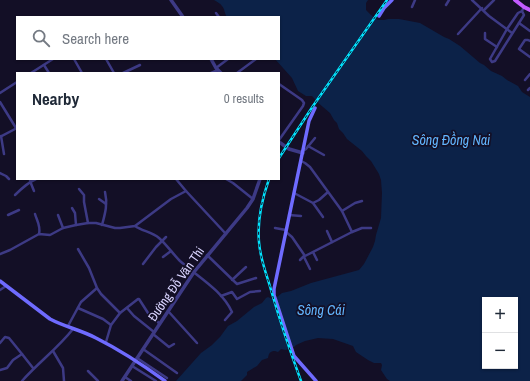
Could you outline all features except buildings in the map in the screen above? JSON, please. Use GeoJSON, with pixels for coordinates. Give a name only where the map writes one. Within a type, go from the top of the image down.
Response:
{"type":"FeatureCollection","features":[{"type":"Feature","properties":{"kind":"main road"},"geometry":{"type":"LineString","coordinates":[[515,0],[530,10]]}},
{"type":"Feature","properties":{"kind":"main road"},"geometry":{"type":"LineString","coordinates":[[380,16],[392,1]]}},
{"type":"Feature","properties":{"kind":"main road"},"geometry":{"type":"LineString","coordinates":[[316,108],[311,115],[274,286],[274,295],[294,356],[316,381]]}},
{"type":"Feature","properties":{"kind":"main road"},"geometry":{"type":"LineString","coordinates":[[0,280],[50,319],[106,342],[136,359],[149,370],[166,379]]}},
{"type":"Feature","properties":{"kind":"street"},"geometry":{"type":"LineString","coordinates":[[171,0],[182,16]]}},
{"type":"Feature","properties":{"kind":"street"},"geometry":{"type":"LineString","coordinates":[[412,7],[416,0]]}},
{"type":"Feature","properties":{"kind":"street"},"geometry":{"type":"LineString","coordinates":[[446,5],[449,0]]}},
{"type":"Feature","properties":{"kind":"street"},"geometry":{"type":"LineString","coordinates":[[472,0],[489,16],[512,33]]}},
{"type":"Feature","properties":{"kind":"street"},"geometry":{"type":"LineString","coordinates":[[458,34],[494,0]]}},
{"type":"Feature","properties":{"kind":"street"},"geometry":{"type":"LineString","coordinates":[[522,6],[524,15],[495,62],[492,62],[490,59],[522,6]]}},
{"type":"Feature","properties":{"kind":"street"},"geometry":{"type":"LineString","coordinates":[[519,23],[530,32]]}},
{"type":"Feature","properties":{"kind":"street"},"geometry":{"type":"LineString","coordinates":[[485,33],[485,39],[497,47]]}},
{"type":"Feature","properties":{"kind":"street"},"geometry":{"type":"LineString","coordinates":[[530,42],[525,40],[519,49],[530,57]]}},
{"type":"Feature","properties":{"kind":"street"},"geometry":{"type":"LineString","coordinates":[[33,72],[52,60]]}},
{"type":"Feature","properties":{"kind":"street"},"geometry":{"type":"LineString","coordinates":[[75,60],[81,72]]}},
{"type":"Feature","properties":{"kind":"street"},"geometry":{"type":"LineString","coordinates":[[107,60],[113,72]]}},
{"type":"Feature","properties":{"kind":"street"},"geometry":{"type":"LineString","coordinates":[[212,60],[219,70],[227,60]]}},
{"type":"Feature","properties":{"kind":"street"},"geometry":{"type":"LineString","coordinates":[[239,72],[255,60]]}},
{"type":"Feature","properties":{"kind":"street"},"geometry":{"type":"LineString","coordinates":[[44,65],[48,72]]}},
{"type":"Feature","properties":{"kind":"street"},"geometry":{"type":"LineString","coordinates":[[125,72],[140,65]]}},
{"type":"Feature","properties":{"kind":"street"},"geometry":{"type":"LineString","coordinates":[[525,80],[530,74]]}},
{"type":"Feature","properties":{"kind":"street"},"geometry":{"type":"LineString","coordinates":[[0,93],[16,83]]}},
{"type":"Feature","properties":{"kind":"street"},"geometry":{"type":"LineString","coordinates":[[280,85],[302,100],[304,104],[280,140]]}},
{"type":"Feature","properties":{"kind":"street"},"geometry":{"type":"LineString","coordinates":[[0,102],[16,126]]}},
{"type":"Feature","properties":{"kind":"street"},"geometry":{"type":"LineString","coordinates":[[4,154],[0,136],[16,128]]}},
{"type":"Feature","properties":{"kind":"street"},"geometry":{"type":"LineString","coordinates":[[280,142],[289,149],[303,152],[315,138]]}},
{"type":"Feature","properties":{"kind":"street"},"geometry":{"type":"LineString","coordinates":[[308,146],[324,155]]}},
{"type":"Feature","properties":{"kind":"street"},"geometry":{"type":"LineString","coordinates":[[301,161],[305,162],[310,167],[342,211],[352,232]]}},
{"type":"Feature","properties":{"kind":"street"},"geometry":{"type":"LineString","coordinates":[[0,174],[9,179]]}},
{"type":"Feature","properties":{"kind":"street"},"geometry":{"type":"LineString","coordinates":[[15,195],[33,180]]}},
{"type":"Feature","properties":{"kind":"street"},"geometry":{"type":"LineString","coordinates":[[177,180],[186,192],[226,234]]}},
{"type":"Feature","properties":{"kind":"street"},"geometry":{"type":"LineString","coordinates":[[228,180],[253,199]]}},
{"type":"Feature","properties":{"kind":"street","name":"Đường Đỗ Văn Thi"},"geometry":{"type":"LineString","coordinates":[[122,381],[194,272],[247,208],[253,199],[260,180]]}},
{"type":"Feature","properties":{"kind":"street"},"geometry":{"type":"LineString","coordinates":[[30,181],[34,191]]}},
{"type":"Feature","properties":{"kind":"street"},"geometry":{"type":"LineString","coordinates":[[79,189],[84,196],[88,223]]}},
{"type":"Feature","properties":{"kind":"street"},"geometry":{"type":"LineString","coordinates":[[102,225],[106,211],[105,192]]}},
{"type":"Feature","properties":{"kind":"street"},"geometry":{"type":"LineString","coordinates":[[0,254],[40,234],[50,235],[63,228],[76,225],[96,223],[114,228],[135,226],[171,199],[186,192]]}},
{"type":"Feature","properties":{"kind":"street"},"geometry":{"type":"LineString","coordinates":[[313,203],[328,192]]}},
{"type":"Feature","properties":{"kind":"street"},"geometry":{"type":"LineString","coordinates":[[294,193],[313,203],[323,217]]}},
{"type":"Feature","properties":{"kind":"street"},"geometry":{"type":"LineString","coordinates":[[99,199],[106,204]]}},
{"type":"Feature","properties":{"kind":"street"},"geometry":{"type":"LineString","coordinates":[[342,211],[362,201]]}},
{"type":"Feature","properties":{"kind":"street"},"geometry":{"type":"LineString","coordinates":[[72,208],[75,213],[76,225]]}},
{"type":"Feature","properties":{"kind":"street"},"geometry":{"type":"LineString","coordinates":[[8,215],[19,210]]}},
{"type":"Feature","properties":{"kind":"street"},"geometry":{"type":"LineString","coordinates":[[35,214],[36,220],[40,226],[40,234]]}},
{"type":"Feature","properties":{"kind":"street"},"geometry":{"type":"LineString","coordinates":[[58,215],[63,228]]}},
{"type":"Feature","properties":{"kind":"street"},"geometry":{"type":"LineString","coordinates":[[289,215],[301,216]]}},
{"type":"Feature","properties":{"kind":"street"},"geometry":{"type":"LineString","coordinates":[[135,226],[159,238],[171,251],[221,296],[232,312],[232,314],[225,320]]}},
{"type":"Feature","properties":{"kind":"street"},"geometry":{"type":"LineString","coordinates":[[275,228],[286,231],[292,236],[310,269]]}},
{"type":"Feature","properties":{"kind":"street"},"geometry":{"type":"LineString","coordinates":[[300,260],[304,256],[352,232],[362,228],[370,228]]}},
{"type":"Feature","properties":{"kind":"street"},"geometry":{"type":"LineString","coordinates":[[327,231],[332,242]]}},
{"type":"Feature","properties":{"kind":"street"},"geometry":{"type":"LineString","coordinates":[[143,264],[166,237]]}},
{"type":"Feature","properties":{"kind":"street"},"geometry":{"type":"LineString","coordinates":[[78,249],[89,268],[97,288],[120,313]]}},
{"type":"Feature","properties":{"kind":"street"},"geometry":{"type":"LineString","coordinates":[[163,257],[171,251]]}},
{"type":"Feature","properties":{"kind":"street"},"geometry":{"type":"LineString","coordinates":[[313,252],[317,260]]}},
{"type":"Feature","properties":{"kind":"street"},"geometry":{"type":"LineString","coordinates":[[207,256],[237,285],[256,278]]}},
{"type":"Feature","properties":{"kind":"street"},"geometry":{"type":"LineString","coordinates":[[232,280],[246,267]]}},
{"type":"Feature","properties":{"kind":"street"},"geometry":{"type":"LineString","coordinates":[[0,290],[6,285]]}},
{"type":"Feature","properties":{"kind":"street"},"geometry":{"type":"LineString","coordinates":[[68,326],[84,299],[97,288]]}},
{"type":"Feature","properties":{"kind":"street"},"geometry":{"type":"LineString","coordinates":[[221,296],[232,292],[237,298],[252,292],[260,291]]}},
{"type":"Feature","properties":{"kind":"street"},"geometry":{"type":"LineString","coordinates":[[106,342],[111,325],[120,313],[137,299],[139,299],[148,313],[160,324]]}},
{"type":"Feature","properties":{"kind":"street"},"geometry":{"type":"LineString","coordinates":[[78,308],[103,319],[111,325]]}},
{"type":"Feature","properties":{"kind":"street"},"geometry":{"type":"LineString","coordinates":[[127,308],[169,347],[174,344]]}},
{"type":"Feature","properties":{"kind":"street"},"geometry":{"type":"LineString","coordinates":[[168,311],[197,343]]}},
{"type":"Feature","properties":{"kind":"street"},"geometry":{"type":"LineString","coordinates":[[22,381],[33,368],[65,339],[74,328]]}},
{"type":"Feature","properties":{"kind":"street"},"geometry":{"type":"LineString","coordinates":[[0,343],[5,337],[9,338],[33,368]]}},
{"type":"Feature","properties":{"kind":"street"},"geometry":{"type":"LineString","coordinates":[[143,348],[177,373]]}},
{"type":"Feature","properties":{"kind":"street"},"geometry":{"type":"LineString","coordinates":[[52,351],[63,368],[64,381]]}},
{"type":"Feature","properties":{"kind":"street"},"geometry":{"type":"LineString","coordinates":[[0,370],[7,368],[13,360],[22,354]]}},
{"type":"Feature","properties":{"kind":"street"},"geometry":{"type":"LineString","coordinates":[[136,359],[166,379]]}},
{"type":"Feature","properties":{"kind":"street"},"geometry":{"type":"LineString","coordinates":[[132,366],[156,381]]}},
{"type":"Feature","properties":{"kind":"street"},"geometry":{"type":"LineString","coordinates":[[88,371],[98,381]]}},
{"type":"Feature","properties":{"kind":"street"},"geometry":{"type":"LineString","coordinates":[[125,377],[131,381]]}},
{"type":"Feature","properties":{"kind":"water","name":"Sông Đồng Nai"},"geometry":{"type":"Polygon","coordinates":[[[214,0],[368,0],[366,3],[366,10],[378,20],[399,19],[420,23],[460,46],[480,63],[518,86],[522,92],[530,97],[530,381],[390,381],[381,370],[381,363],[374,363],[368,360],[356,352],[353,346],[333,339],[318,338],[305,341],[286,350],[281,349],[278,352],[271,352],[268,358],[262,360],[257,366],[247,372],[247,375],[241,381],[176,381],[201,353],[220,337],[228,326],[262,303],[266,298],[276,298],[282,293],[311,283],[359,270],[373,247],[381,218],[381,180],[371,161],[362,151],[347,139],[339,129],[330,113],[312,96],[306,96],[298,91],[292,78],[276,60],[280,60],[280,16],[226,16],[223,7],[214,0]]]}},
{"type":"Feature","properties":{"kind":"railway"},"geometry":{"type":"LineString","coordinates":[[280,156],[313,106],[387,0]]}},
{"type":"Feature","properties":{"kind":"railway"},"geometry":{"type":"LineString","coordinates":[[269,180],[259,218],[261,255],[278,313],[301,381]]}},
{"type":"Feature","properties":{"kind":"water label","name":"Sông Cái"},"geometry":{"type":"Point","coordinates":[321,310]}}]}
